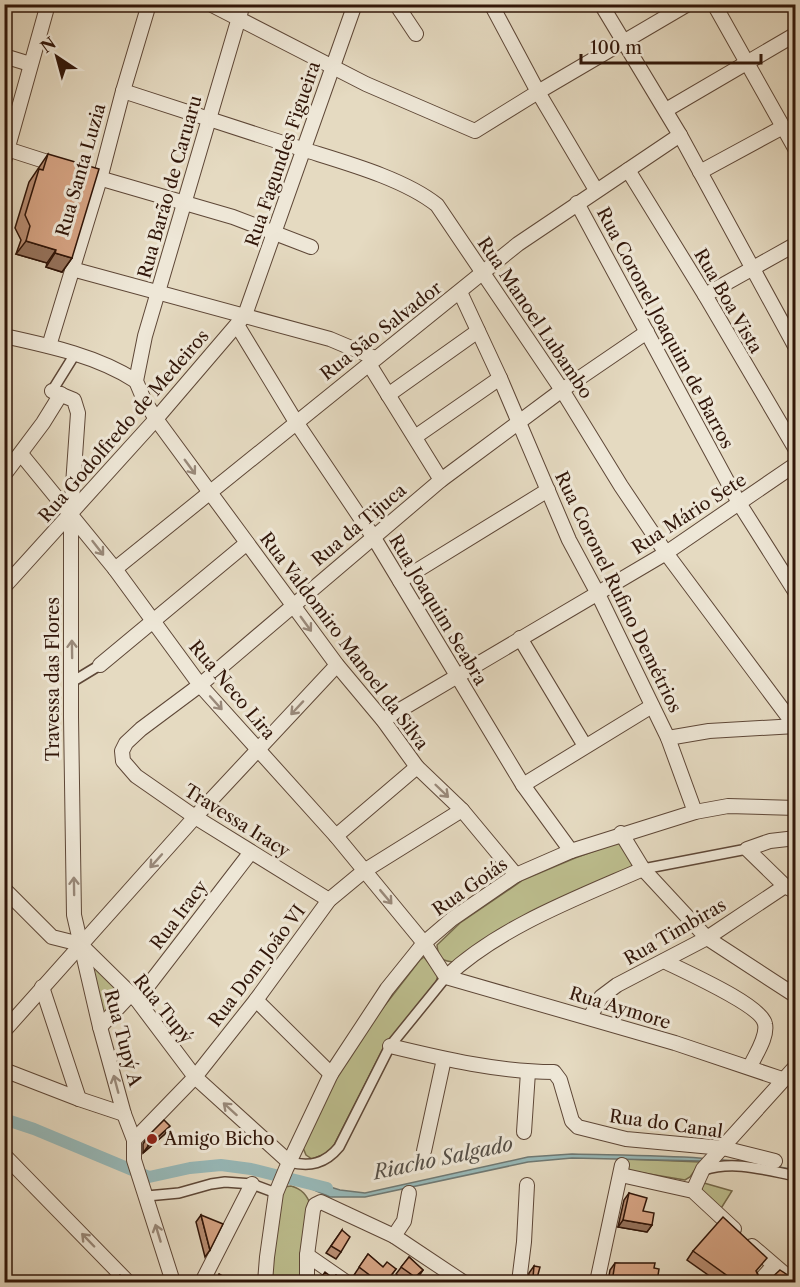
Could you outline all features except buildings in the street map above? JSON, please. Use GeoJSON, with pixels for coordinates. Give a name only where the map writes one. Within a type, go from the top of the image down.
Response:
{"type":"FeatureCollection","features":[{"type":"Feature","properties":{"kind":"street"},"geometry":{"type":"LineString","coordinates":[[48,4],[6,153],[184,202],[275,232],[311,247]]}},
{"type":"Feature","properties":{"kind":"street","name":"Rua Santa Luzia"},"geometry":{"type":"LineString","coordinates":[[49,346],[100,179],[149,4]]}},
{"type":"Feature","properties":{"kind":"street"},"geometry":{"type":"LineString","coordinates":[[210,4],[240,11],[331,67],[475,131],[688,4]]}},
{"type":"Feature","properties":{"kind":"street","name":"Rua Fagundes Figueira"},"geometry":{"type":"LineString","coordinates":[[241,320],[275,232],[355,4]]}},
{"type":"Feature","properties":{"kind":"street"},"geometry":{"type":"LineString","coordinates":[[396,4],[416,34]]}},
{"type":"Feature","properties":{"kind":"street"},"geometry":{"type":"LineString","coordinates":[[491,4],[538,92],[596,190]]}},
{"type":"Feature","properties":{"kind":"street"},"geometry":{"type":"LineString","coordinates":[[601,4],[666,110],[795,348]]}},
{"type":"Feature","properties":{"kind":"street"},"geometry":{"type":"LineString","coordinates":[[714,4],[795,150]]}},
{"type":"Feature","properties":{"kind":"street","name":"Rua Barão de Caruaru"},"geometry":{"type":"LineString","coordinates":[[136,381],[145,336],[240,11]]}},
{"type":"Feature","properties":{"kind":"street"},"geometry":{"type":"LineString","coordinates":[[666,110],[795,34]]}},
{"type":"Feature","properties":{"kind":"street"},"geometry":{"type":"LineString","coordinates":[[4,56],[30,64]]}},
{"type":"Feature","properties":{"kind":"street","name":"Rua Manoel Lubambo"},"geometry":{"type":"LineString","coordinates":[[123,91],[339,161],[424,194],[442,210],[562,390],[621,486],[666,553],[795,726]]}},
{"type":"Feature","properties":{"kind":"street"},"geometry":{"type":"LineString","coordinates":[[700,172],[783,128]]}},
{"type":"Feature","properties":{"kind":"street","name":"Rua São Salvador"},"geometry":{"type":"LineString","coordinates":[[115,569],[518,244],[680,135]]}},
{"type":"Feature","properties":{"kind":"street","name":"Rua Boa Vista"},"geometry":{"type":"LineString","coordinates":[[628,170],[705,295],[795,450]]}},
{"type":"Feature","properties":{"kind":"street","name":"Rua Coronel Joaquim de Barros"},"geometry":{"type":"LineString","coordinates":[[577,203],[739,503],[795,593]]}},
{"type":"Feature","properties":{"kind":"street"},"geometry":{"type":"LineString","coordinates":[[705,295],[795,244]]}},
{"type":"Feature","properties":{"kind":"street"},"geometry":{"type":"LineString","coordinates":[[72,269],[158,293],[241,320],[330,339],[372,361],[388,395],[441,480]]}},
{"type":"Feature","properties":{"kind":"street","name":"Rua Coronel Rufino Demétrios"},"geometry":{"type":"LineString","coordinates":[[460,292],[501,378],[569,540],[668,738],[695,812]]}},
{"type":"Feature","properties":{"kind":"street","name":"Rua Godolfredo de Medeiros"},"geometry":{"type":"LineString","coordinates":[[4,587],[156,419],[241,320]]}},
{"type":"Feature","properties":{"kind":"street","name":"Rua Joaquim Seabra"},"geometry":{"type":"LineString","coordinates":[[241,320],[296,422],[374,538],[523,785],[571,851]]}},
{"type":"Feature","properties":{"kind":"street"},"geometry":{"type":"LineString","coordinates":[[388,395],[478,331]]}},
{"type":"Feature","properties":{"kind":"street","name":"Rua da Tijuca"},"geometry":{"type":"LineString","coordinates":[[128,768],[123,761],[122,751],[126,742],[141,729],[200,685],[441,480],[562,390],[647,332]]}},
{"type":"Feature","properties":{"kind":"street"},"geometry":{"type":"LineString","coordinates":[[4,336],[75,354],[122,372],[136,381]]}},
{"type":"Feature","properties":{"kind":"street"},"geometry":{"type":"LineString","coordinates":[[4,475],[21,454],[57,393],[75,354]]}},
{"type":"Feature","properties":{"kind":"street"},"geometry":{"type":"LineString","coordinates":[[415,437],[501,378]]}},
{"type":"Feature","properties":{"kind":"street","name":"Rua Valdomiro Manoel da Silva"},"geometry":{"type":"LineString","coordinates":[[136,381],[156,419],[337,665],[383,720],[417,767],[462,810],[516,875]]}},
{"type":"Feature","properties":{"kind":"street","name":"Travessa das Flores"},"geometry":{"type":"LineString","coordinates":[[57,393],[74,400],[78,413],[71,514],[71,717],[74,915],[80,944]]}},
{"type":"Feature","properties":{"kind":"street","name":"Rua Neco Lira"},"geometry":{"type":"LineString","coordinates":[[21,454],[115,569],[200,685],[336,836],[424,943],[446,976]]}},
{"type":"Feature","properties":{"kind":"street","name":"Rua Mário Sete"},"geometry":{"type":"LineString","coordinates":[[383,720],[666,553],[795,464]]}},
{"type":"Feature","properties":{"kind":"street"},"geometry":{"type":"LineString","coordinates":[[400,581],[548,490]]}},
{"type":"Feature","properties":{"kind":"street"},"geometry":{"type":"LineString","coordinates":[[72,682],[100,665],[247,543]]}},
{"type":"Feature","properties":{"kind":"street"},"geometry":{"type":"LineString","coordinates":[[520,638],[585,746]]}},
{"type":"Feature","properties":{"kind":"street"},"geometry":{"type":"LineString","coordinates":[[4,1031],[195,817],[337,665]]}},
{"type":"Feature","properties":{"kind":"street"},"geometry":{"type":"LineString","coordinates":[[523,785],[652,706]]}},
{"type":"Feature","properties":{"kind":"street"},"geometry":{"type":"LineString","coordinates":[[668,738],[709,731],[795,726]]}},
{"type":"Feature","properties":{"kind":"street"},"geometry":{"type":"LineString","coordinates":[[336,836],[417,767]]}},
{"type":"Feature","properties":{"kind":"street","name":"Travessa Iracy"},"geometry":{"type":"LineString","coordinates":[[128,768],[195,817],[329,900]]}},
{"type":"Feature","properties":{"kind":"street","name":"Rua Goiás"},"geometry":{"type":"LineString","coordinates":[[265,1282],[278,1189],[287,1165],[331,1074],[387,989],[424,943],[452,919],[516,875],[571,851],[695,812],[728,806],[795,808]]}},
{"type":"Feature","properties":{"kind":"street","name":"Rua Dom João VI"},"geometry":{"type":"LineString","coordinates":[[134,1140],[195,1077],[329,900],[364,871],[462,810]]}},
{"type":"Feature","properties":{"kind":"street"},"geometry":{"type":"LineString","coordinates":[[621,834],[643,869],[707,938],[795,996]]}},
{"type":"Feature","properties":{"kind":"street"},"geometry":{"type":"LineString","coordinates":[[287,1165],[305,1165],[330,1157],[339,1147],[390,1046],[446,976],[458,965],[523,923],[643,869],[747,849],[770,841],[795,838]]}},
{"type":"Feature","properties":{"kind":"street"},"geometry":{"type":"LineString","coordinates":[[747,849],[790,889]]}},
{"type":"Feature","properties":{"kind":"street","name":"Rua Iracy"},"geometry":{"type":"LineString","coordinates":[[100,1027],[134,997],[250,852]]}},
{"type":"Feature","properties":{"kind":"street","name":"Rua Timbiras"},"geometry":{"type":"LineString","coordinates":[[590,1017],[601,997],[617,985],[664,962],[790,889]]}},
{"type":"Feature","properties":{"kind":"street","name":"Rua Tupý"},"geometry":{"type":"LineString","coordinates":[[4,890],[52,937],[80,944],[134,997],[195,1077],[287,1165]]}},
{"type":"Feature","properties":{"kind":"street","name":"Rua Tupý A"},"geometry":{"type":"LineString","coordinates":[[80,944],[100,1027],[124,1114],[134,1140]]}},
{"type":"Feature","properties":{"kind":"street"},"geometry":{"type":"LineString","coordinates":[[664,962],[742,1001],[762,1016],[765,1022],[764,1034],[750,1067]]}},
{"type":"Feature","properties":{"kind":"street","name":"Rua Aymore"},"geometry":{"type":"LineString","coordinates":[[446,976],[590,1017],[750,1067],[782,1080]]}},
{"type":"Feature","properties":{"kind":"street"},"geometry":{"type":"LineString","coordinates":[[42,987],[79,1099]]}},
{"type":"Feature","properties":{"kind":"street"},"geometry":{"type":"LineString","coordinates":[[256,999],[331,1074]]}},
{"type":"Feature","properties":{"kind":"street"},"geometry":{"type":"LineString","coordinates":[[390,1046],[444,1059],[528,1072],[524,1132]]}},
{"type":"Feature","properties":{"kind":"street"},"geometry":{"type":"LineString","coordinates":[[424,1151],[444,1059]]}},
{"type":"Feature","properties":{"kind":"street"},"geometry":{"type":"LineString","coordinates":[[693,1191],[703,1170],[795,1066]]}},
{"type":"Feature","properties":{"kind":"street"},"geometry":{"type":"LineString","coordinates":[[4,1070],[124,1114]]}},
{"type":"Feature","properties":{"kind":"street","name":"Rua do Canal"},"geometry":{"type":"LineString","coordinates":[[528,1072],[554,1072],[560,1080],[572,1121],[579,1127],[626,1139],[722,1149],[775,1161]]}},
{"type":"Feature","properties":{"kind":"street"},"geometry":{"type":"LineString","coordinates":[[134,1140],[134,1160],[173,1282]]}},
{"type":"Feature","properties":{"kind":"street"},"geometry":{"type":"LineString","coordinates":[[4,1155],[128,1282]]}},
{"type":"Feature","properties":{"kind":"street"},"geometry":{"type":"LineString","coordinates":[[703,1170],[719,1165],[737,1166],[795,1176]]}},
{"type":"Feature","properties":{"kind":"street"},"geometry":{"type":"LineString","coordinates":[[597,1282],[622,1170],[693,1191],[773,1266],[794,1282]]}},
{"type":"Feature","properties":{"kind":"street"},"geometry":{"type":"LineString","coordinates":[[144,1190],[179,1193],[225,1182],[278,1189]]}},
{"type":"Feature","properties":{"kind":"street"},"geometry":{"type":"LineString","coordinates":[[202,1282],[252,1184]]}},
{"type":"Feature","properties":{"kind":"street"},"geometry":{"type":"LineString","coordinates":[[519,1282],[527,1185]]}},
{"type":"Feature","properties":{"kind":"street"},"geometry":{"type":"LineString","coordinates":[[394,1236],[404,1221],[409,1193]]}},
{"type":"Feature","properties":{"kind":"street"},"geometry":{"type":"LineString","coordinates":[[307,1282],[307,1255],[313,1210],[320,1202],[394,1236],[463,1282]]}},
{"type":"Feature","properties":{"kind":"street"},"geometry":{"type":"LineString","coordinates":[[307,1255],[346,1282]]}},
{"type":"Feature","properties":{"kind":"street"},"geometry":{"type":"LineString","coordinates":[[759,1282],[773,1266]]}},
{"type":"Feature","properties":{"kind":"green space"},"geometry":{"type":"Polygon","coordinates":[[[619,842],[634,862],[631,867],[456,962],[444,960],[438,953],[437,945],[460,923],[523,880],[619,842]]]}},
{"type":"Feature","properties":{"kind":"green space"},"geometry":{"type":"Polygon","coordinates":[[[80,944],[131,994],[100,1027],[80,944]]]}},
{"type":"Feature","properties":{"kind":"green space"},"geometry":{"type":"Polygon","coordinates":[[[424,957],[438,975],[436,982],[384,1047],[333,1147],[325,1154],[312,1159],[306,1155],[301,1143],[305,1133],[358,1040],[424,957]]]}},
{"type":"Feature","properties":{"kind":"green space"},"geometry":{"type":"Polygon","coordinates":[[[627,1159],[701,1162],[685,1180],[625,1170],[627,1159]]]}},
{"type":"Feature","properties":{"kind":"green space"},"geometry":{"type":"Polygon","coordinates":[[[704,1183],[732,1191],[720,1210],[701,1190],[704,1183]]]}},
{"type":"Feature","properties":{"kind":"green space"},"geometry":{"type":"Polygon","coordinates":[[[291,1186],[304,1193],[311,1206],[302,1282],[271,1282],[272,1256],[282,1194],[284,1187],[291,1186]]]}},
{"type":"Feature","properties":{"kind":"water"},"geometry":{"type":"Polygon","coordinates":[[[572,1154],[740,1161],[796,1170],[795,1175],[701,1161],[572,1158],[528,1162],[365,1197],[330,1197],[312,1189],[314,1182],[340,1190],[365,1193],[528,1157],[572,1154]]]}},
{"type":"Feature","properties":{"kind":"waterway","name":"Riacho Salgado"},"geometry":{"type":"LineString","coordinates":[[4,1119],[34,1129],[149,1177],[190,1168],[221,1165],[251,1169],[327,1188]]}},
{"type":"Feature","properties":{"kind":"place","name":"Amigo Bicho"},"geometry":{"type":"Point","coordinates":[152,1139]}}]}
